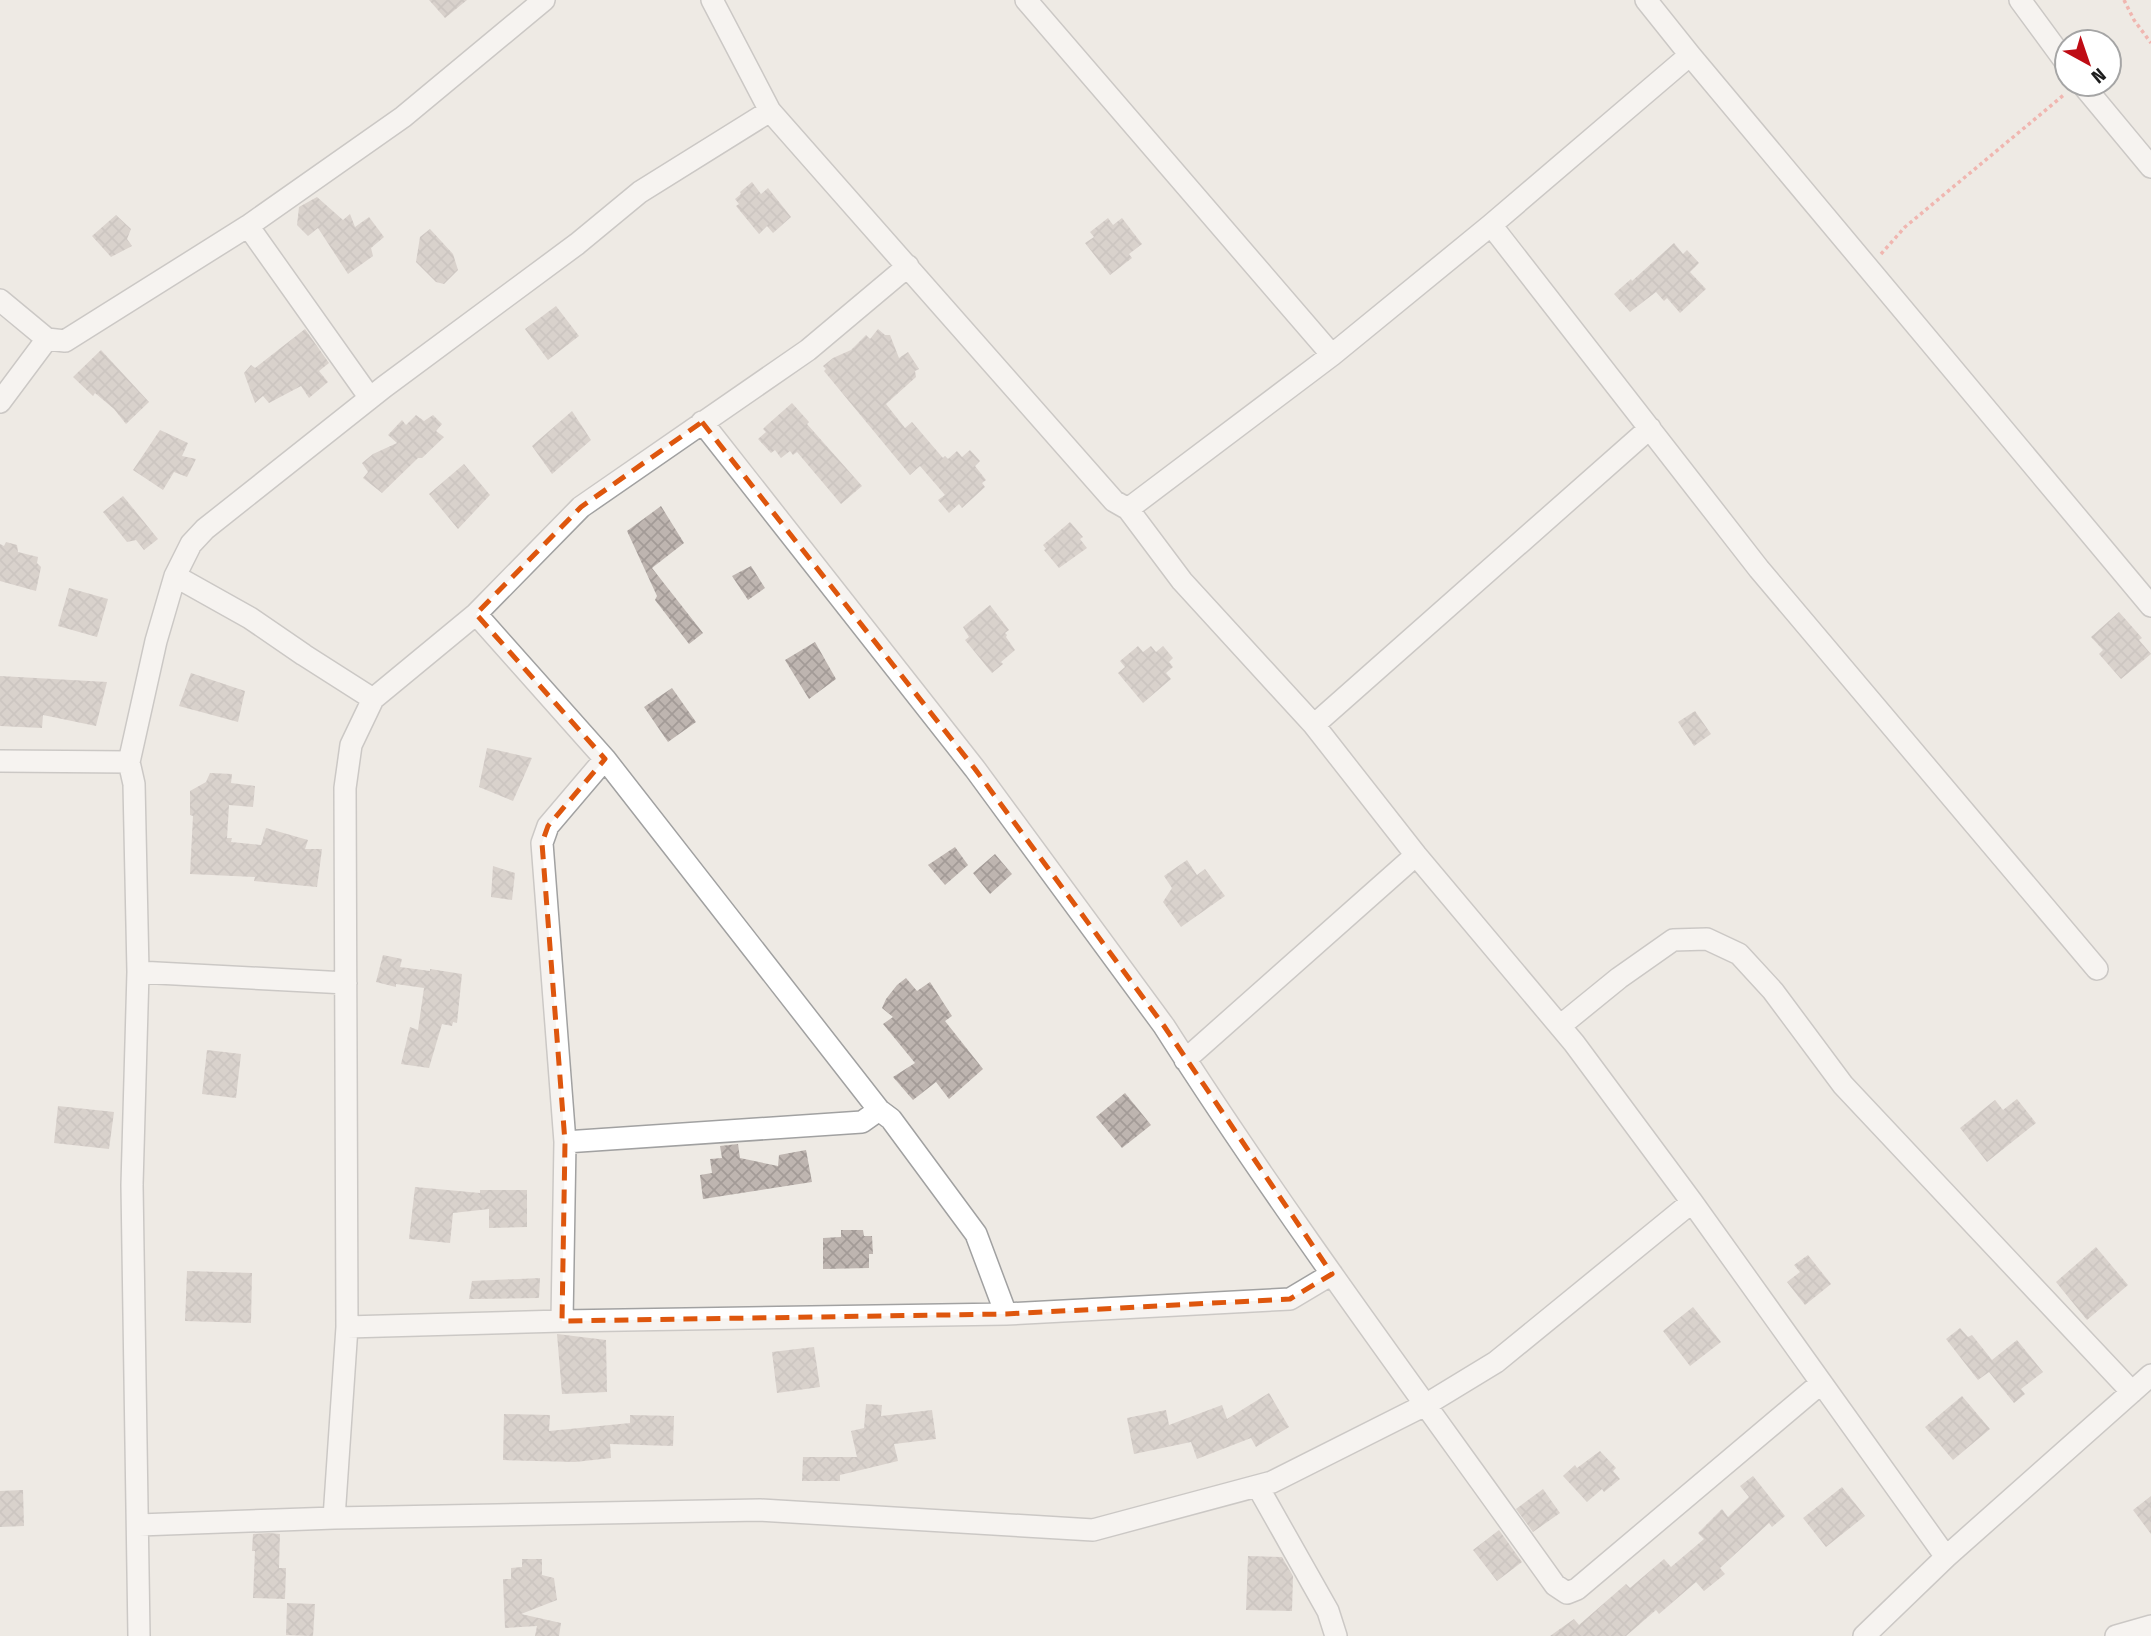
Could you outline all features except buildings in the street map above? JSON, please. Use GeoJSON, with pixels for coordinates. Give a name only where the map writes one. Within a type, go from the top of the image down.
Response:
{"type":"FeatureCollection","features":[{"type":"Feature","properties":{"kind":"street"},"geometry":{"type":"LineString","coordinates":[[0,300],[47,339],[65,341],[248,226],[403,117],[544,0]]}},
{"type":"Feature","properties":{"kind":"street"},"geometry":{"type":"LineString","coordinates":[[712,0],[770,111],[1114,500],[1128,509],[1182,581],[1314,726],[1416,855],[1560,1026],[1692,1202],[1946,1557]]}},
{"type":"Feature","properties":{"kind":"street"},"geometry":{"type":"LineString","coordinates":[[1026,0],[1332,355]]}},
{"type":"Feature","properties":{"kind":"street"},"geometry":{"type":"LineString","coordinates":[[1646,0],[2151,606]]}},
{"type":"Feature","properties":{"kind":"street"},"geometry":{"type":"LineString","coordinates":[[2020,0],[2053,45]]}},
{"type":"Feature","properties":{"kind":"street"},"geometry":{"type":"LineString","coordinates":[[1128,509],[1332,355],[1491,225],[1690,55]]}},
{"type":"Feature","properties":{"kind":"street"},"geometry":{"type":"LineString","coordinates":[[2085,98],[2151,167]]}},
{"type":"Feature","properties":{"kind":"street"},"geometry":{"type":"LineString","coordinates":[[139,1636],[132,1185],[138,972],[134,784],[129,762],[156,641],[175,576],[191,544],[205,529],[370,398],[578,244],[640,192],[770,111]]}},
{"type":"Feature","properties":{"kind":"street"},"geometry":{"type":"LineString","coordinates":[[1491,225],[1759,569],[2097,969]]}},
{"type":"Feature","properties":{"kind":"street"},"geometry":{"type":"LineString","coordinates":[[248,226],[370,398]]}},
{"type":"Feature","properties":{"kind":"street"},"geometry":{"type":"LineString","coordinates":[[334,1518],[347,1327],[345,788],[351,746],[373,699],[476,614],[581,507],[808,350],[908,266]]}},
{"type":"Feature","properties":{"kind":"street"},"geometry":{"type":"LineString","coordinates":[[0,402],[47,339]]}},
{"type":"Feature","properties":{"kind":"street"},"geometry":{"type":"LineString","coordinates":[[702,422],[975,769],[1164,1026],[1332,1274],[1555,1585],[1567,1593],[1577,1590],[1820,1384]]}},
{"type":"Feature","properties":{"kind":"street"},"geometry":{"type":"LineString","coordinates":[[1314,726],[1650,428]]}},
{"type":"Feature","properties":{"kind":"street"},"geometry":{"type":"LineString","coordinates":[[175,576],[250,618],[373,699]]}},
{"type":"Feature","properties":{"kind":"street"},"geometry":{"type":"LineString","coordinates":[[476,614],[605,760],[879,1110],[891,1119],[976,1234],[1006,1314]]}},
{"type":"Feature","properties":{"kind":"street"},"geometry":{"type":"LineString","coordinates":[[562,1321],[565,1142],[542,843],[548,826],[605,760]]}},
{"type":"Feature","properties":{"kind":"street"},"geometry":{"type":"LineString","coordinates":[[0,761],[129,762]]}},
{"type":"Feature","properties":{"kind":"street"},"geometry":{"type":"LineString","coordinates":[[1185,1060],[1416,855]]}},
{"type":"Feature","properties":{"kind":"street"},"geometry":{"type":"LineString","coordinates":[[1560,1026],[1619,978],[1673,940],[1707,939],[1739,954],[1773,991],[1843,1085],[2132,1392]]}},
{"type":"Feature","properties":{"kind":"street"},"geometry":{"type":"LineString","coordinates":[[138,972],[346,983]]}},
{"type":"Feature","properties":{"kind":"street"},"geometry":{"type":"LineString","coordinates":[[565,1142],[862,1122],[879,1110]]}},
{"type":"Feature","properties":{"kind":"street"},"geometry":{"type":"LineString","coordinates":[[139,1525],[334,1518],[760,1510],[1093,1530],[1272,1482],[1427,1405],[1496,1362],[1692,1202]]}},
{"type":"Feature","properties":{"kind":"street"},"geometry":{"type":"LineString","coordinates":[[347,1327],[1006,1314],[1290,1299],[1332,1274]]}},
{"type":"Feature","properties":{"kind":"street"},"geometry":{"type":"LineString","coordinates":[[1864,1636],[1946,1557],[2151,1375]]}},
{"type":"Feature","properties":{"kind":"street"},"geometry":{"type":"LineString","coordinates":[[1258,1487],[1328,1611],[1336,1636]]}},
{"type":"Feature","properties":{"kind":"street"},"geometry":{"type":"LineString","coordinates":[[2116,1636],[2151,1626]]}},
{"type":"Feature","properties":{"kind":"path"},"geometry":{"type":"LineString","coordinates":[[2124,0],[2134,20],[2151,43]]}},
{"type":"Feature","properties":{"kind":"path"},"geometry":{"type":"LineString","coordinates":[[1869,268],[1905,227],[2063,98]]}},
{"type":"Feature","properties":{"kind":"highlighted area"},"geometry":{"type":"Polygon","coordinates":[[[702,422],[975,769],[1164,1026],[1332,1274],[1290,1299],[1006,1314],[562,1321],[565,1142],[542,843],[548,826],[605,759],[476,614],[581,507],[702,422]]]}}]}
